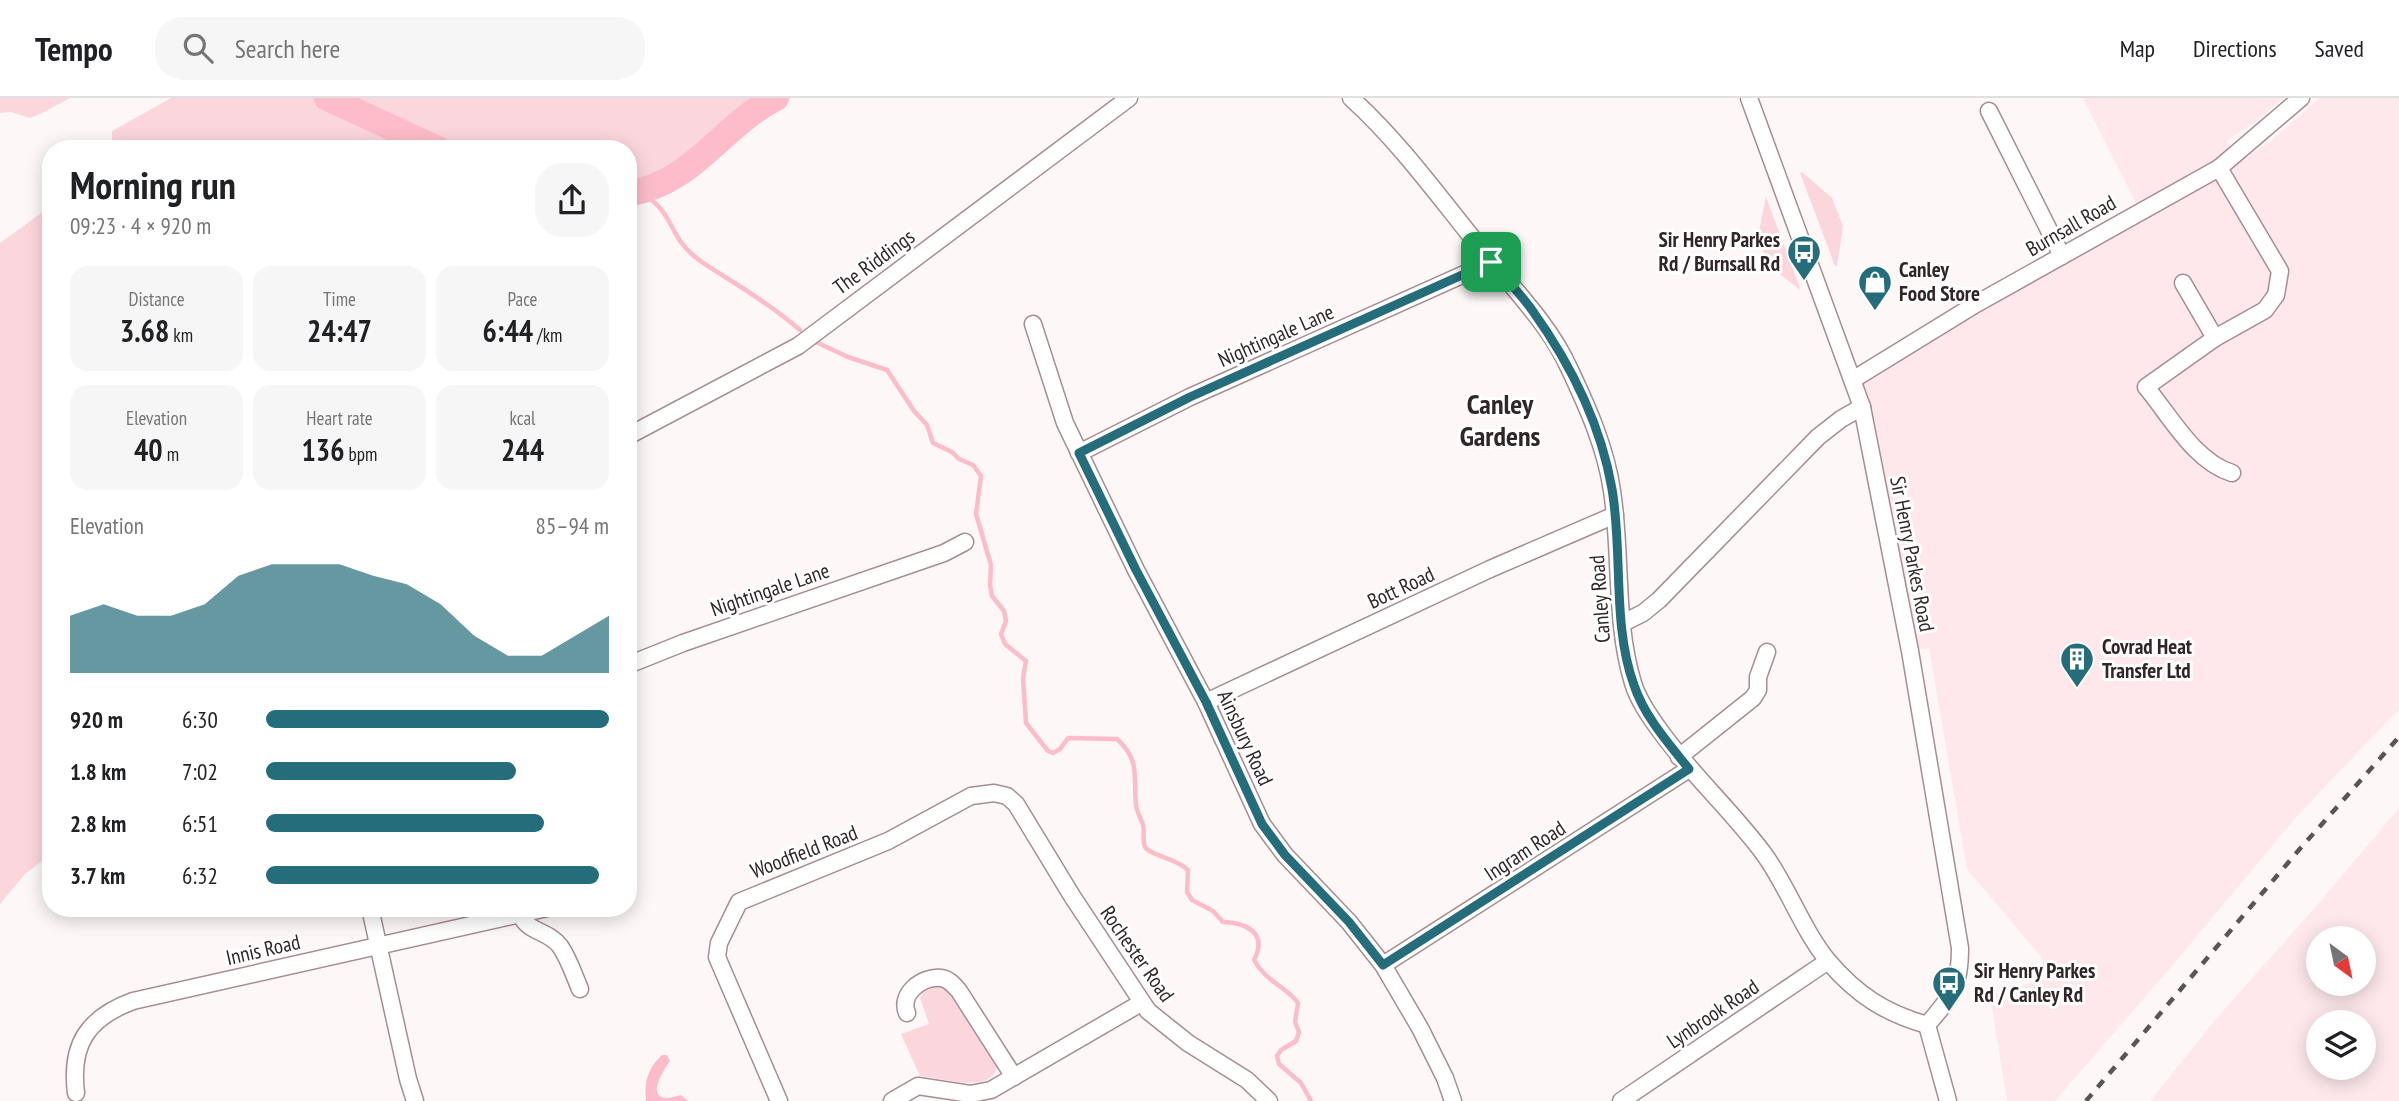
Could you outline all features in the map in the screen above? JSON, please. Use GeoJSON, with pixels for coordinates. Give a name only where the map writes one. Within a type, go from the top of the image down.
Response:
{"type":"FeatureCollection","features":[{"type":"Feature","properties":{"kind":"street","name":"The Riddings"},"geometry":{"type":"LineString","coordinates":[[637,431],[798,346],[1129,98]]}},
{"type":"Feature","properties":{"kind":"street","name":"Canley Road"},"geometry":{"type":"LineString","coordinates":[[1352,98],[1382,126],[1531,309],[1568,364],[1594,426],[1612,488],[1626,657],[1634,687],[1649,716],[1684,763],[1746,830],[1766,857],[1828,961],[1881,1009],[1927,1025]]}},
{"type":"Feature","properties":{"kind":"street","name":"Sir Henry Parkes Road"},"geometry":{"type":"LineString","coordinates":[[1749,98],[1854,379],[1862,407],[1910,651],[1960,948],[1960,970],[1953,993],[1927,1025]]}},
{"type":"Feature","properties":{"kind":"street","name":"Burnsall Road"},"geometry":{"type":"LineString","coordinates":[[1854,379],[1976,304],[2220,168],[2301,98]]}},
{"type":"Feature","properties":{"kind":"street"},"geometry":{"type":"LineString","coordinates":[[1989,111],[2062,256]]}},
{"type":"Feature","properties":{"kind":"street"},"geometry":{"type":"LineString","coordinates":[[2220,168],[2280,271],[2276,295],[2265,310],[2214,338],[2146,387],[2180,432],[2202,455],[2218,468],[2232,473]]}},
{"type":"Feature","properties":{"kind":"street","name":"Nightingale Lane"},"geometry":{"type":"LineString","coordinates":[[1079,453],[1190,397],[1491,262]]}},
{"type":"Feature","properties":{"kind":"street"},"geometry":{"type":"LineString","coordinates":[[2183,283],[2214,338]]}},
{"type":"Feature","properties":{"kind":"street","name":"Ainsbury Road"},"geometry":{"type":"LineString","coordinates":[[1033,324],[1065,424],[1136,570],[1206,702],[1262,824],[1272,839],[1349,922],[1383,965],[1433,1053],[1453,1101]]}},
{"type":"Feature","properties":{"kind":"street"},"geometry":{"type":"LineString","coordinates":[[1623,623],[1643,613],[1659,600],[1818,437],[1840,419],[1862,407]]}},
{"type":"Feature","properties":{"kind":"street","name":"Bott Road"},"geometry":{"type":"LineString","coordinates":[[1206,702],[1490,569],[1615,515]]}},
{"type":"Feature","properties":{"kind":"street","name":"Nightingale Lane"},"geometry":{"type":"LineString","coordinates":[[637,661],[944,553],[965,542]]}},
{"type":"Feature","properties":{"kind":"street","name":"Ingram Road"},"geometry":{"type":"LineString","coordinates":[[1383,965],[1684,763],[1753,698],[1758,690],[1758,677],[1767,652]]}},
{"type":"Feature","properties":{"kind":"street","name":"Woodfield Road"},"geometry":{"type":"LineString","coordinates":[[779,1101],[717,957],[719,943],[739,902],[888,841],[971,796],[994,793],[1007,796]]}},
{"type":"Feature","properties":{"kind":"street","name":"Rochester Road"},"geometry":{"type":"LineString","coordinates":[[1007,796],[1022,814],[1141,1003],[1167,1028],[1247,1080],[1269,1101]]}},
{"type":"Feature","properties":{"kind":"street"},"geometry":{"type":"LineString","coordinates":[[372,917],[415,1101]]}},
{"type":"Feature","properties":{"kind":"street","name":"Innis Road"},"geometry":{"type":"LineString","coordinates":[[76,1093],[74,1073],[81,1039],[95,1021],[117,1007],[133,1001],[377,945],[511,917]]}},
{"type":"Feature","properties":{"kind":"street"},"geometry":{"type":"LineString","coordinates":[[522,917],[532,929],[547,934],[560,946],[580,989]]}},
{"type":"Feature","properties":{"kind":"street","name":"Lynbrook Road"},"geometry":{"type":"LineString","coordinates":[[1621,1101],[1828,961]]}},
{"type":"Feature","properties":{"kind":"street"},"geometry":{"type":"LineString","coordinates":[[907,1013],[905,998],[914,987],[932,979],[947,980],[959,991],[1014,1077]]}},
{"type":"Feature","properties":{"kind":"street"},"geometry":{"type":"LineString","coordinates":[[892,1101],[918,1086],[971,1098],[991,1090],[1141,1003]]}},
{"type":"Feature","properties":{"kind":"street"},"geometry":{"type":"LineString","coordinates":[[1927,1025],[1948,1101]]}},
{"type":"Feature","properties":{"kind":"shaded area"},"geometry":{"type":"Polygon","coordinates":[[[0,98],[70,98],[30,118],[11,112],[0,113],[0,98]]]}},
{"type":"Feature","properties":{"kind":"shaded area"},"geometry":{"type":"Polygon","coordinates":[[[171,98],[776,98],[742,119],[682,172],[655,187],[639,192],[637,196],[637,140],[112,140],[112,131],[171,98]]]}},
{"type":"Feature","properties":{"kind":"shaded area"},"geometry":{"type":"Polygon","coordinates":[[[2083,98],[2283,98],[2255,122],[2226,141],[2240,162],[2272,140],[2319,98],[2399,98],[2399,709],[2298,815],[2055,1101],[2007,1101],[1990,995],[2034,982],[2041,974],[2043,963],[2041,957],[1967,869],[1929,648],[1910,651],[1854,379],[2140,211],[2083,98]]]}},
{"type":"Feature","properties":{"kind":"shaded area"},"geometry":{"type":"Polygon","coordinates":[[[1800,173],[1832,198],[1843,226],[1837,266],[1800,173]]]}},
{"type":"Feature","properties":{"kind":"shaded area"},"geometry":{"type":"Polygon","coordinates":[[[1766,197],[1799,289],[1768,265],[1758,236],[1766,197]]]}},
{"type":"Feature","properties":{"kind":"shaded area"},"geometry":{"type":"Polygon","coordinates":[[[42,213],[42,861],[25,874],[0,904],[0,243],[42,213]]]}},
{"type":"Feature","properties":{"kind":"shaded area"},"geometry":{"type":"Polygon","coordinates":[[[2399,808],[2399,1101],[2150,1101],[2215,1020],[2399,808]]]}},
{"type":"Feature","properties":{"kind":"shaded area"},"geometry":{"type":"Polygon","coordinates":[[[934,985],[948,986],[998,1061],[995,1072],[988,1079],[967,1083],[920,1076],[901,1034],[929,1024],[920,998],[925,990],[934,985]]]}},
{"type":"Feature","properties":{"kind":"shaded area"},"geometry":{"type":"Polygon","coordinates":[[[662,1055],[667,1055],[670,1061],[658,1082],[658,1094],[669,1098],[681,1095],[688,1101],[646,1101],[648,1075],[662,1055]]]}},
{"type":"Feature","properties":{"kind":"waterway"},"geometry":{"type":"LineString","coordinates":[[327,98],[418,140]]}},
{"type":"Feature","properties":{"kind":"waterway"},"geometry":{"type":"LineString","coordinates":[[637,191],[672,178],[690,166],[738,124],[776,98]]}},
{"type":"Feature","properties":{"kind":"waterway"},"geometry":{"type":"LineString","coordinates":[[639,192],[659,207],[685,248],[694,256],[764,302],[800,330]]}},
{"type":"Feature","properties":{"kind":"waterway"},"geometry":{"type":"LineString","coordinates":[[818,343],[848,357],[887,370],[914,411],[927,425],[933,443],[973,465],[981,476],[976,514],[991,565],[992,596],[1004,611],[1006,621],[1001,634],[1005,644],[1026,661],[1023,678],[1026,723],[1048,751],[1053,753],[1060,749],[1068,738],[1117,739],[1125,747],[1133,762],[1136,805],[1143,825],[1145,847],[1188,870],[1187,892],[1192,900],[1213,911],[1223,922],[1247,927],[1253,931],[1258,943],[1254,960],[1264,974],[1298,1003],[1295,1022],[1299,1032],[1296,1041],[1281,1050],[1277,1056],[1279,1064],[1301,1083],[1311,1101]]}},
{"type":"Feature","properties":{"kind":"railway"},"geometry":{"type":"LineString","coordinates":[[2086,1101],[2298,851],[2399,737]]}},
{"type":"Feature","properties":{"kind":"place","name":"Sir Henry Parkes Rd / Burnsall Rd"},"geometry":{"type":"Point","coordinates":[1804,282]}},
{"type":"Feature","properties":{"kind":"place","name":"Canley Food Store"},"geometry":{"type":"Point","coordinates":[1875,312]}},
{"type":"Feature","properties":{"kind":"place","name":"Covrad Heat Transfer Ltd"},"geometry":{"type":"Point","coordinates":[2077,689]}},
{"type":"Feature","properties":{"kind":"place","name":"Sir Henry Parkes Rd / Canley Rd"},"geometry":{"type":"Point","coordinates":[1949,1013]}},
{"type":"Feature","properties":{"kind":"district","name":"Canley Gardens"},"geometry":{"type":"Point","coordinates":[1500,420]}},
{"type":"Feature","properties":{"kind":"route"},"geometry":{"type":"LineString","coordinates":[[1491,262],[1531,309],[1568,364],[1594,426],[1612,488],[1626,657],[1634,687],[1649,716],[1689,769],[1383,965],[1349,922],[1285,855],[1262,824],[1206,702],[1136,570],[1079,453],[1190,397],[1491,262]]}}]}
